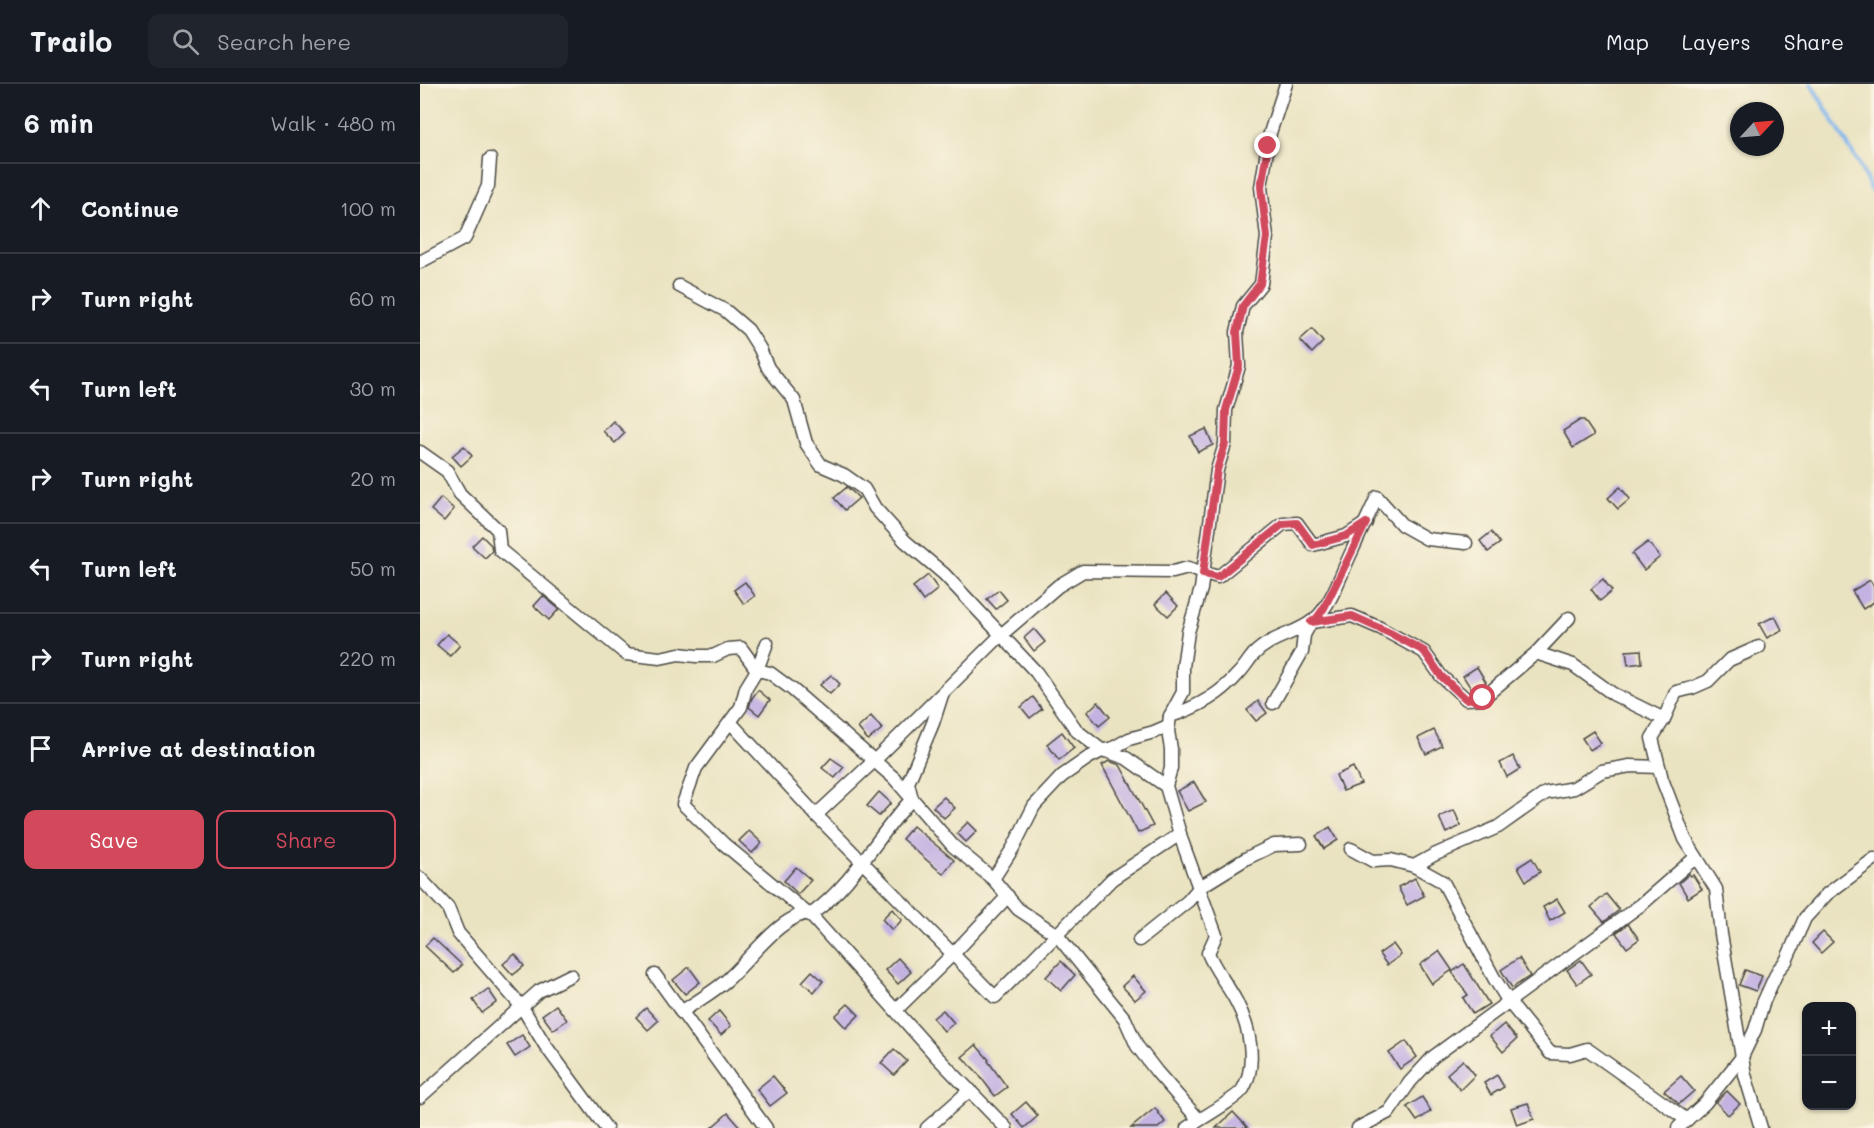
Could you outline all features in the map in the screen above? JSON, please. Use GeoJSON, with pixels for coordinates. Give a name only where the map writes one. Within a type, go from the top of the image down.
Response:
{"type":"FeatureCollection","features":[{"type":"Feature","properties":{"kind":"street"},"geometry":{"type":"LineString","coordinates":[[1187,1128],[1243,1091],[1251,1065],[1249,1038],[1237,1001],[1215,969],[1208,953],[1216,935],[1180,834],[1166,786],[1171,768],[1169,721],[1183,692],[1183,667],[1188,632],[1201,590],[1217,470],[1225,444],[1226,410],[1239,366],[1237,332],[1243,306],[1260,284],[1267,237],[1261,187],[1270,133],[1286,84]]}},
{"type":"Feature","properties":{"kind":"street"},"geometry":{"type":"LineString","coordinates":[[420,262],[465,238],[488,186],[490,159]]}},
{"type":"Feature","properties":{"kind":"street"},"geometry":{"type":"LineString","coordinates":[[679,286],[726,311],[748,330],[768,368],[794,400],[806,443],[821,465],[844,475],[864,489],[875,508],[906,541],[944,574],[1036,672],[1077,731],[1104,750],[1126,758],[1166,786]]}},
{"type":"Feature","properties":{"kind":"street"},"geometry":{"type":"LineString","coordinates":[[420,452],[447,471],[460,494],[498,530],[500,550],[626,654],[660,658],[679,654],[713,656],[728,649],[741,648],[757,669],[770,673],[819,712],[873,762],[894,778],[953,846],[993,879],[1018,909],[1057,935],[1125,1019],[1137,1047],[1156,1072],[1199,1120]]}},
{"type":"Feature","properties":{"kind":"street"},"geometry":{"type":"LineString","coordinates":[[993,879],[1034,806],[1062,776],[1088,758],[1129,739],[1154,732],[1169,721],[1199,706],[1237,675],[1253,655],[1269,641],[1305,627],[1317,618],[1324,608],[1377,497],[1402,525],[1427,538],[1466,543]]}},
{"type":"Feature","properties":{"kind":"street"},"geometry":{"type":"LineString","coordinates":[[816,815],[1001,635],[1058,586],[1083,571],[1173,572],[1188,568],[1218,577],[1283,524],[1297,523],[1313,545],[1346,536],[1366,523]]}},
{"type":"Feature","properties":{"kind":"street"},"geometry":{"type":"LineString","coordinates":[[1311,622],[1352,616],[1396,636],[1424,651],[1441,676],[1466,699],[1483,698],[1536,653],[1569,618]]}},
{"type":"Feature","properties":{"kind":"street"},"geometry":{"type":"LineString","coordinates":[[1273,703],[1302,652],[1304,635],[1311,622]]}},
{"type":"Feature","properties":{"kind":"street"},"geometry":{"type":"LineString","coordinates":[[767,643],[757,669],[746,688],[741,707],[696,768],[684,804],[724,844],[807,913],[1006,1128]]}},
{"type":"Feature","properties":{"kind":"street"},"geometry":{"type":"LineString","coordinates":[[1759,647],[1729,660],[1708,681],[1676,692],[1652,738],[1662,779],[1685,839],[1716,889],[1745,1075],[1761,1128]]}},
{"type":"Feature","properties":{"kind":"street"},"geometry":{"type":"LineString","coordinates":[[1536,653],[1573,665],[1613,694],[1664,718]]}},
{"type":"Feature","properties":{"kind":"street"},"geometry":{"type":"LineString","coordinates":[[912,799],[908,783],[933,723],[942,694]]}},
{"type":"Feature","properties":{"kind":"street"},"geometry":{"type":"LineString","coordinates":[[730,723],[816,815],[995,997],[1112,879],[1180,834]]}},
{"type":"Feature","properties":{"kind":"street"},"geometry":{"type":"LineString","coordinates":[[1630,766],[1655,750]]}},
{"type":"Feature","properties":{"kind":"street"},"geometry":{"type":"LineString","coordinates":[[1414,866],[1498,827],[1546,793],[1574,788],[1602,771],[1630,766],[1659,767]]}},
{"type":"Feature","properties":{"kind":"street"},"geometry":{"type":"LineString","coordinates":[[681,1012],[726,980],[781,926],[794,917],[813,913],[830,901],[895,816],[912,799]]}},
{"type":"Feature","properties":{"kind":"street"},"geometry":{"type":"LineString","coordinates":[[1139,940],[1188,902],[1200,887],[1247,858],[1274,845],[1301,844]]}},
{"type":"Feature","properties":{"kind":"street"},"geometry":{"type":"LineString","coordinates":[[1351,849],[1373,861],[1391,860],[1414,866],[1443,882],[1509,1002],[1550,1053],[1570,1054],[1587,1049],[1682,1124],[1705,1103],[1742,1057],[1755,1030],[1763,1003],[1778,970],[1786,961],[1805,918],[1827,894],[1874,859]]}},
{"type":"Feature","properties":{"kind":"street"},"geometry":{"type":"LineString","coordinates":[[1358,1128],[1389,1112],[1410,1082],[1433,1058],[1642,904],[1696,857]]}},
{"type":"Feature","properties":{"kind":"street"},"geometry":{"type":"LineString","coordinates":[[420,878],[448,908],[458,933],[522,1007],[545,1045],[606,1128]]}},
{"type":"Feature","properties":{"kind":"street"},"geometry":{"type":"LineString","coordinates":[[896,1010],[1008,896]]}},
{"type":"Feature","properties":{"kind":"street"},"geometry":{"type":"LineString","coordinates":[[420,1097],[539,991],[571,975]]}},
{"type":"Feature","properties":{"kind":"street"},"geometry":{"type":"LineString","coordinates":[[655,975],[766,1128]]}},
{"type":"Feature","properties":{"kind":"street"},"geometry":{"type":"LineString","coordinates":[[927,1128],[970,1090]]}},
{"type":"Feature","properties":{"kind":"building"},"geometry":{"type":"Polygon","coordinates":[[[1312,329],[1323,342],[1312,353],[1300,340],[1312,329]]]}},
{"type":"Feature","properties":{"kind":"building"},"geometry":{"type":"Polygon","coordinates":[[[1580,420],[1584,420],[1594,435],[1573,448],[1563,431],[1580,420]]]}},
{"type":"Feature","properties":{"kind":"building"},"geometry":{"type":"Polygon","coordinates":[[[613,421],[625,433],[615,443],[603,431],[613,421]]]}},
{"type":"Feature","properties":{"kind":"building"},"geometry":{"type":"Polygon","coordinates":[[[1206,429],[1213,445],[1198,452],[1190,436],[1206,429]]]}},
{"type":"Feature","properties":{"kind":"building"},"geometry":{"type":"Polygon","coordinates":[[[464,446],[472,456],[461,466],[452,456],[464,446]]]}},
{"type":"Feature","properties":{"kind":"building"},"geometry":{"type":"Polygon","coordinates":[[[847,487],[859,498],[845,510],[834,498],[847,487]]]}},
{"type":"Feature","properties":{"kind":"building"},"geometry":{"type":"Polygon","coordinates":[[[1620,487],[1630,499],[1618,509],[1608,498],[1620,487]]]}},
{"type":"Feature","properties":{"kind":"building"},"geometry":{"type":"Polygon","coordinates":[[[441,498],[454,509],[444,521],[431,510],[441,498]]]}},
{"type":"Feature","properties":{"kind":"building"},"geometry":{"type":"Polygon","coordinates":[[[1491,532],[1500,543],[1488,552],[1480,541],[1491,532]]]}},
{"type":"Feature","properties":{"kind":"building"},"geometry":{"type":"Polygon","coordinates":[[[482,536],[491,545],[492,551],[485,558],[472,546],[482,536]]]}},
{"type":"Feature","properties":{"kind":"building"},"geometry":{"type":"Polygon","coordinates":[[[1648,542],[1660,557],[1644,570],[1632,554],[1648,542]]]}},
{"type":"Feature","properties":{"kind":"building"},"geometry":{"type":"Polygon","coordinates":[[[928,575],[938,589],[923,601],[913,587],[928,575]]]}},
{"type":"Feature","properties":{"kind":"building"},"geometry":{"type":"Polygon","coordinates":[[[1603,579],[1612,591],[1600,601],[1591,589],[1603,579]]]}},
{"type":"Feature","properties":{"kind":"building"},"geometry":{"type":"Polygon","coordinates":[[[1870,580],[1874,587],[1874,602],[1863,609],[1852,591],[1870,580]]]}},
{"type":"Feature","properties":{"kind":"building"},"geometry":{"type":"Polygon","coordinates":[[[745,582],[755,596],[744,604],[734,590],[745,582]]]}},
{"type":"Feature","properties":{"kind":"building"},"geometry":{"type":"Polygon","coordinates":[[[999,590],[1007,600],[996,609],[987,599],[999,590]]]}},
{"type":"Feature","properties":{"kind":"building"},"geometry":{"type":"Polygon","coordinates":[[[1166,593],[1178,606],[1168,616],[1155,604],[1166,593]]]}},
{"type":"Feature","properties":{"kind":"building"},"geometry":{"type":"Polygon","coordinates":[[[543,596],[559,609],[549,620],[534,606],[543,596]]]}},
{"type":"Feature","properties":{"kind":"building"},"geometry":{"type":"Polygon","coordinates":[[[1775,616],[1782,630],[1767,638],[1759,624],[1775,616]]]}},
{"type":"Feature","properties":{"kind":"building"},"geometry":{"type":"Polygon","coordinates":[[[1034,629],[1045,642],[1034,651],[1024,638],[1034,629]]]}},
{"type":"Feature","properties":{"kind":"building"},"geometry":{"type":"Polygon","coordinates":[[[447,634],[460,645],[450,656],[437,645],[447,634]]]}},
{"type":"Feature","properties":{"kind":"building"},"geometry":{"type":"Polygon","coordinates":[[[1641,650],[1642,663],[1628,665],[1626,651],[1641,650]]]}},
{"type":"Feature","properties":{"kind":"building"},"geometry":{"type":"Polygon","coordinates":[[[1477,667],[1486,682],[1472,690],[1463,676],[1477,667]]]}},
{"type":"Feature","properties":{"kind":"building"},"geometry":{"type":"Polygon","coordinates":[[[831,675],[840,684],[830,694],[820,685],[831,675]]]}},
{"type":"Feature","properties":{"kind":"building"},"geometry":{"type":"Polygon","coordinates":[[[758,690],[770,700],[759,715],[749,707],[758,690]]]}},
{"type":"Feature","properties":{"kind":"building"},"geometry":{"type":"Polygon","coordinates":[[[1033,697],[1042,709],[1030,718],[1021,707],[1033,697]]]}},
{"type":"Feature","properties":{"kind":"building"},"geometry":{"type":"Polygon","coordinates":[[[1258,701],[1267,713],[1256,721],[1247,710],[1258,701]]]}},
{"type":"Feature","properties":{"kind":"building"},"geometry":{"type":"Polygon","coordinates":[[[1098,702],[1110,717],[1099,726],[1087,712],[1098,702]]]}},
{"type":"Feature","properties":{"kind":"building"},"geometry":{"type":"Polygon","coordinates":[[[871,716],[882,729],[868,740],[858,728],[871,716]]]}},
{"type":"Feature","properties":{"kind":"building"},"geometry":{"type":"Polygon","coordinates":[[[1434,730],[1442,746],[1426,754],[1418,738],[1434,730]]]}},
{"type":"Feature","properties":{"kind":"building"},"geometry":{"type":"Polygon","coordinates":[[[1593,731],[1601,743],[1590,750],[1582,738],[1593,731]]]}},
{"type":"Feature","properties":{"kind":"building"},"geometry":{"type":"Polygon","coordinates":[[[1062,732],[1074,748],[1059,760],[1047,744],[1062,732]]]}},
{"type":"Feature","properties":{"kind":"building"},"geometry":{"type":"Polygon","coordinates":[[[1513,756],[1520,769],[1507,777],[1500,763],[1513,756]]]}},
{"type":"Feature","properties":{"kind":"building"},"geometry":{"type":"Polygon","coordinates":[[[831,758],[844,767],[835,778],[822,768],[831,758]]]}},
{"type":"Feature","properties":{"kind":"building"},"geometry":{"type":"Polygon","coordinates":[[[1109,761],[1120,765],[1153,826],[1138,833],[1102,765],[1109,761]]]}},
{"type":"Feature","properties":{"kind":"building"},"geometry":{"type":"Polygon","coordinates":[[[1353,767],[1361,784],[1343,791],[1336,775],[1353,767]]]}},
{"type":"Feature","properties":{"kind":"building"},"geometry":{"type":"Polygon","coordinates":[[[1194,782],[1206,802],[1188,811],[1177,791],[1194,782]]]}},
{"type":"Feature","properties":{"kind":"building"},"geometry":{"type":"Polygon","coordinates":[[[879,792],[891,803],[879,816],[867,806],[879,792]]]}},
{"type":"Feature","properties":{"kind":"building"},"geometry":{"type":"Polygon","coordinates":[[[944,797],[955,808],[944,818],[933,807],[944,797]]]}},
{"type":"Feature","properties":{"kind":"building"},"geometry":{"type":"Polygon","coordinates":[[[1454,810],[1461,826],[1446,833],[1439,817],[1454,810]]]}},
{"type":"Feature","properties":{"kind":"building"},"geometry":{"type":"Polygon","coordinates":[[[968,822],[977,831],[966,842],[957,833],[968,822]]]}},
{"type":"Feature","properties":{"kind":"building"},"geometry":{"type":"Polygon","coordinates":[[[913,826],[954,860],[943,874],[902,839],[913,826]]]}},
{"type":"Feature","properties":{"kind":"building"},"geometry":{"type":"Polygon","coordinates":[[[1330,827],[1338,840],[1324,849],[1316,836],[1330,827]]]}},
{"type":"Feature","properties":{"kind":"building"},"geometry":{"type":"Polygon","coordinates":[[[749,831],[762,843],[752,853],[739,841],[749,831]]]}},
{"type":"Feature","properties":{"kind":"building"},"geometry":{"type":"Polygon","coordinates":[[[1532,858],[1540,872],[1526,881],[1518,867],[1532,858]]]}},
{"type":"Feature","properties":{"kind":"building"},"geometry":{"type":"Polygon","coordinates":[[[796,867],[811,880],[798,894],[784,881],[796,867]]]}},
{"type":"Feature","properties":{"kind":"building"},"geometry":{"type":"Polygon","coordinates":[[[1689,874],[1693,875],[1702,889],[1688,898],[1679,883],[1689,874]]]}},
{"type":"Feature","properties":{"kind":"building"},"geometry":{"type":"Polygon","coordinates":[[[1415,878],[1424,896],[1407,905],[1398,887],[1415,878]]]}},
{"type":"Feature","properties":{"kind":"building"},"geometry":{"type":"Polygon","coordinates":[[[1606,894],[1619,910],[1604,922],[1591,907],[1606,894]]]}},
{"type":"Feature","properties":{"kind":"building"},"geometry":{"type":"Polygon","coordinates":[[[1557,899],[1565,912],[1550,921],[1543,907],[1557,899]]]}},
{"type":"Feature","properties":{"kind":"building"},"geometry":{"type":"Polygon","coordinates":[[[892,909],[902,920],[892,930],[882,919],[892,909]]]}},
{"type":"Feature","properties":{"kind":"building"},"geometry":{"type":"Polygon","coordinates":[[[1628,924],[1639,939],[1627,948],[1616,933],[1628,924]]]}},
{"type":"Feature","properties":{"kind":"building"},"geometry":{"type":"Polygon","coordinates":[[[1823,932],[1833,942],[1821,953],[1812,943],[1823,932]]]}},
{"type":"Feature","properties":{"kind":"building"},"geometry":{"type":"Polygon","coordinates":[[[433,938],[462,965],[454,973],[425,946],[433,938]]]}},
{"type":"Feature","properties":{"kind":"building"},"geometry":{"type":"Polygon","coordinates":[[[1393,944],[1401,955],[1387,965],[1379,954],[1393,944]]]}},
{"type":"Feature","properties":{"kind":"building"},"geometry":{"type":"Polygon","coordinates":[[[1439,951],[1452,970],[1432,984],[1420,965],[1439,951]]]}},
{"type":"Feature","properties":{"kind":"building"},"geometry":{"type":"Polygon","coordinates":[[[515,954],[524,966],[513,975],[503,964],[515,954]]]}},
{"type":"Feature","properties":{"kind":"building"},"geometry":{"type":"Polygon","coordinates":[[[898,958],[911,972],[898,984],[885,970],[898,958]]]}},
{"type":"Feature","properties":{"kind":"building"},"geometry":{"type":"Polygon","coordinates":[[[1519,958],[1530,976],[1512,988],[1501,970],[1519,958]]]}},
{"type":"Feature","properties":{"kind":"building"},"geometry":{"type":"Polygon","coordinates":[[[1581,960],[1591,974],[1577,984],[1567,970],[1581,960]]]}},
{"type":"Feature","properties":{"kind":"building"},"geometry":{"type":"Polygon","coordinates":[[[1061,961],[1075,975],[1061,991],[1046,977],[1061,961]]]}},
{"type":"Feature","properties":{"kind":"building"},"geometry":{"type":"Polygon","coordinates":[[[1464,964],[1489,1004],[1473,1014],[1463,998],[1468,995],[1452,972],[1464,964]]]}},
{"type":"Feature","properties":{"kind":"building"},"geometry":{"type":"Polygon","coordinates":[[[689,967],[700,982],[685,994],[673,980],[689,967]]]}},
{"type":"Feature","properties":{"kind":"building"},"geometry":{"type":"Polygon","coordinates":[[[1745,970],[1762,976],[1756,991],[1739,985],[1745,970]]]}},
{"type":"Feature","properties":{"kind":"building"},"geometry":{"type":"Polygon","coordinates":[[[812,971],[823,981],[814,992],[802,982],[812,971]]]}},
{"type":"Feature","properties":{"kind":"building"},"geometry":{"type":"Polygon","coordinates":[[[1133,976],[1146,991],[1135,1000],[1122,986],[1133,976]]]}},
{"type":"Feature","properties":{"kind":"building"},"geometry":{"type":"Polygon","coordinates":[[[488,989],[497,1002],[482,1013],[473,1000],[488,989]]]}},
{"type":"Feature","properties":{"kind":"building"},"geometry":{"type":"Polygon","coordinates":[[[848,1004],[859,1015],[846,1028],[835,1016],[848,1004]]]}},
{"type":"Feature","properties":{"kind":"building"},"geometry":{"type":"Polygon","coordinates":[[[556,1005],[567,1020],[553,1030],[542,1015],[556,1005]]]}},
{"type":"Feature","properties":{"kind":"building"},"geometry":{"type":"Polygon","coordinates":[[[646,1008],[658,1021],[648,1030],[636,1017],[646,1008]]]}},
{"type":"Feature","properties":{"kind":"building"},"geometry":{"type":"Polygon","coordinates":[[[943,1010],[954,1023],[944,1031],[933,1018],[943,1010]]]}},
{"type":"Feature","properties":{"kind":"building"},"geometry":{"type":"Polygon","coordinates":[[[719,1011],[731,1026],[721,1035],[708,1021],[719,1011]]]}},
{"type":"Feature","properties":{"kind":"building"},"geometry":{"type":"Polygon","coordinates":[[[1504,1024],[1517,1039],[1503,1052],[1490,1036],[1504,1024]]]}},
{"type":"Feature","properties":{"kind":"building"},"geometry":{"type":"Polygon","coordinates":[[[522,1035],[530,1047],[515,1057],[507,1045],[522,1035]]]}},
{"type":"Feature","properties":{"kind":"building"},"geometry":{"type":"Polygon","coordinates":[[[1406,1041],[1417,1057],[1400,1069],[1389,1053],[1406,1041]]]}},
{"type":"Feature","properties":{"kind":"building"},"geometry":{"type":"Polygon","coordinates":[[[976,1045],[1007,1087],[995,1096],[962,1057],[976,1045]]]}},
{"type":"Feature","properties":{"kind":"building"},"geometry":{"type":"Polygon","coordinates":[[[894,1049],[907,1061],[894,1075],[881,1063],[894,1049]]]}},
{"type":"Feature","properties":{"kind":"building"},"geometry":{"type":"Polygon","coordinates":[[[1463,1060],[1475,1075],[1460,1090],[1447,1074],[1463,1060]]]}},
{"type":"Feature","properties":{"kind":"building"},"geometry":{"type":"Polygon","coordinates":[[[1497,1075],[1504,1087],[1491,1095],[1484,1083],[1497,1075]]]}},
{"type":"Feature","properties":{"kind":"building"},"geometry":{"type":"Polygon","coordinates":[[[773,1076],[787,1093],[770,1106],[757,1089],[773,1076]]]}},
{"type":"Feature","properties":{"kind":"building"},"geometry":{"type":"Polygon","coordinates":[[[1681,1076],[1694,1091],[1679,1104],[1664,1091],[1681,1076]]]}},
{"type":"Feature","properties":{"kind":"building"},"geometry":{"type":"Polygon","coordinates":[[[1727,1091],[1740,1104],[1728,1115],[1716,1102],[1727,1091]]]}},
{"type":"Feature","properties":{"kind":"building"},"geometry":{"type":"Polygon","coordinates":[[[1422,1097],[1431,1111],[1417,1121],[1407,1107],[1422,1097]]]}},
{"type":"Feature","properties":{"kind":"building"},"geometry":{"type":"Polygon","coordinates":[[[1026,1102],[1038,1116],[1024,1128],[1012,1114],[1026,1102]]]}},
{"type":"Feature","properties":{"kind":"building"},"geometry":{"type":"Polygon","coordinates":[[[1528,1103],[1534,1119],[1517,1125],[1511,1108],[1528,1103]]]}},
{"type":"Feature","properties":{"kind":"building"},"geometry":{"type":"Polygon","coordinates":[[[1155,1108],[1165,1122],[1158,1128],[1131,1128],[1155,1108]]]}},
{"type":"Feature","properties":{"kind":"building"},"geometry":{"type":"Polygon","coordinates":[[[1233,1112],[1248,1128],[1216,1128],[1233,1112]]]}},
{"type":"Feature","properties":{"kind":"building"},"geometry":{"type":"Polygon","coordinates":[[[728,1113],[741,1128],[711,1128],[728,1113]]]}},
{"type":"Feature","properties":{"kind":"waterway"},"geometry":{"type":"LineString","coordinates":[[1811,84],[1858,162],[1874,196]]}},
{"type":"Feature","properties":{"kind":"route"},"geometry":{"type":"LineString","coordinates":[[1268,146],[1261,187],[1267,237],[1260,284],[1243,306],[1237,332],[1239,366],[1226,410],[1225,444],[1217,470],[1203,574],[1218,577],[1283,524],[1297,523],[1313,545],[1346,536],[1366,523],[1324,608],[1311,622],[1352,616],[1380,628],[1424,651],[1441,676],[1466,699],[1483,698]]}}]}
